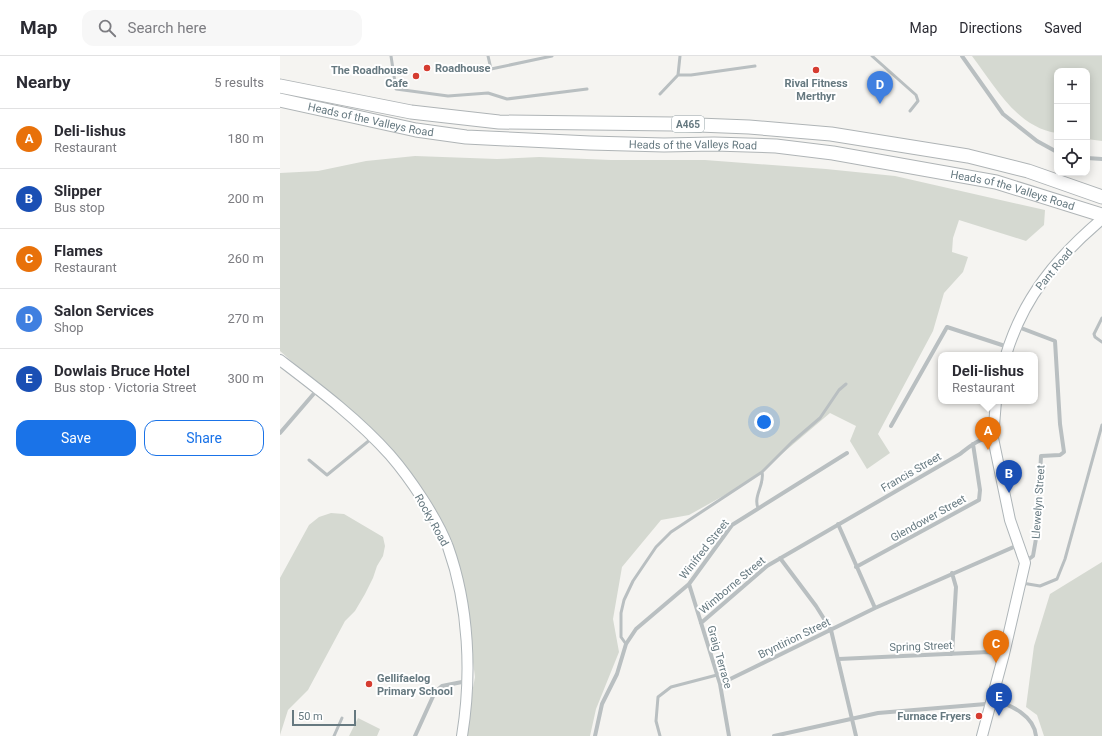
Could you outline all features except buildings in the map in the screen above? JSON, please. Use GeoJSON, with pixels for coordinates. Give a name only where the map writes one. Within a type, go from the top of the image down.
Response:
{"type":"FeatureCollection","features":[{"type":"Feature","properties":{"kind":"highway","name":"Heads of the Valleys Road"},"geometry":{"type":"LineString","coordinates":[[280,86],[304,92],[411,112],[499,122],[688,124],[749,127],[830,134],[968,156],[1028,171],[1096,195]]}},
{"type":"Feature","properties":{"kind":"highway","name":"Heads of the Valleys Road"},"geometry":{"type":"LineString","coordinates":[[280,100],[409,128],[466,137],[590,143],[745,145],[833,153],[996,182],[1102,215]]}},
{"type":"Feature","properties":{"kind":"street"},"geometry":{"type":"LineString","coordinates":[[962,56],[1003,114],[1037,141],[1054,150]]}},
{"type":"Feature","properties":{"kind":"street"},"geometry":{"type":"LineString","coordinates":[[1090,158],[1102,159]]}},
{"type":"Feature","properties":{"kind":"street","name":"Pant Road"},"geometry":{"type":"LineString","coordinates":[[1016,326],[1025,307],[1039,286],[1079,239],[1102,219]]}},
{"type":"Feature","properties":{"kind":"street"},"geometry":{"type":"LineString","coordinates":[[891,426],[947,327],[1007,351],[1016,326]]}},
{"type":"Feature","properties":{"kind":"street","name":"Llewelyn Street"},"geometry":{"type":"LineString","coordinates":[[996,404],[993,438],[1010,520],[1025,563],[1033,556],[1036,540],[1041,456],[1060,455],[1064,452],[1060,424],[1055,341],[1016,326]]}},
{"type":"Feature","properties":{"kind":"street","name":"Rocky Road"},"geometry":{"type":"LineString","coordinates":[[280,360],[373,438],[404,473],[439,528],[447,547],[461,605],[466,647],[467,681],[462,736]]}},
{"type":"Feature","properties":{"kind":"street"},"geometry":{"type":"LineString","coordinates":[[280,433],[317,390]]}},
{"type":"Feature","properties":{"kind":"street","name":"Francis Street"},"geometry":{"type":"LineString","coordinates":[[838,524],[960,454],[973,444],[982,440],[993,438]]}},
{"type":"Feature","properties":{"kind":"street","name":"Glendower Street"},"geometry":{"type":"LineString","coordinates":[[856,567],[979,500],[980,490],[973,444]]}},
{"type":"Feature","properties":{"kind":"street","name":"Winifred Street"},"geometry":{"type":"LineString","coordinates":[[626,644],[636,630],[689,584],[732,525],[847,453]]}},
{"type":"Feature","properties":{"kind":"street"},"geometry":{"type":"LineString","coordinates":[[838,524],[875,608]]}},
{"type":"Feature","properties":{"kind":"street","name":"Wimborne Street"},"geometry":{"type":"LineString","coordinates":[[701,623],[767,566],[838,524]]}},
{"type":"Feature","properties":{"kind":"street","name":"Bryntirion Street"},"geometry":{"type":"LineString","coordinates":[[720,684],[875,608],[1018,545]]}},
{"type":"Feature","properties":{"kind":"street"},"geometry":{"type":"LineString","coordinates":[[780,558],[816,606],[831,630],[856,736]]}},
{"type":"Feature","properties":{"kind":"street"},"geometry":{"type":"LineString","coordinates":[[982,736],[1004,654],[1025,563]]}},
{"type":"Feature","properties":{"kind":"street"},"geometry":{"type":"LineString","coordinates":[[952,573],[956,587],[952,654]]}},
{"type":"Feature","properties":{"kind":"street","name":"Graig Terrace"},"geometry":{"type":"LineString","coordinates":[[689,584],[720,684],[729,736]]}},
{"type":"Feature","properties":{"kind":"street"},"geometry":{"type":"LineString","coordinates":[[595,736],[602,704],[617,674],[626,644]]}},
{"type":"Feature","properties":{"kind":"street","name":"Spring Street"},"geometry":{"type":"LineString","coordinates":[[839,659],[989,652],[1004,654]]}},
{"type":"Feature","properties":{"kind":"street"},"geometry":{"type":"LineString","coordinates":[[414,736],[435,692],[442,686],[467,681]]}},
{"type":"Feature","properties":{"kind":"street"},"geometry":{"type":"LineString","coordinates":[[774,736],[878,713],[991,703],[1024,715],[1032,723],[1036,736]]}},
{"type":"Feature","properties":{"kind":"lane"},"geometry":{"type":"LineString","coordinates":[[391,56],[396,89],[417,93],[448,96],[488,93],[507,98],[587,89]]}},
{"type":"Feature","properties":{"kind":"lane"},"geometry":{"type":"LineString","coordinates":[[488,56],[491,69],[552,56]]}},
{"type":"Feature","properties":{"kind":"lane"},"geometry":{"type":"LineString","coordinates":[[660,94],[678,74],[680,56]]}},
{"type":"Feature","properties":{"kind":"lane"},"geometry":{"type":"LineString","coordinates":[[872,56],[916,95],[918,101],[910,111]]}},
{"type":"Feature","properties":{"kind":"lane"},"geometry":{"type":"LineString","coordinates":[[678,74],[691,75],[755,66]]}},
{"type":"Feature","properties":{"kind":"lane"},"geometry":{"type":"LineString","coordinates":[[1102,318],[1094,334],[1095,337],[1102,342]]}},
{"type":"Feature","properties":{"kind":"lane"},"geometry":{"type":"LineString","coordinates":[[626,644],[621,637],[621,613],[624,600],[633,581],[656,547],[671,532],[762,472],[792,442],[820,418],[839,390],[846,384]]}},
{"type":"Feature","properties":{"kind":"lane"},"geometry":{"type":"LineString","coordinates":[[1021,583],[1040,586],[1057,578],[1065,559],[1102,425]]}},
{"type":"Feature","properties":{"kind":"lane"},"geometry":{"type":"LineString","coordinates":[[309,460],[327,475],[373,438]]}},
{"type":"Feature","properties":{"kind":"lane"},"geometry":{"type":"LineString","coordinates":[[758,508],[756,503],[763,477],[762,472]]}},
{"type":"Feature","properties":{"kind":"lane"},"geometry":{"type":"LineString","coordinates":[[660,736],[656,721],[658,696],[671,687],[717,675]]}},
{"type":"Feature","properties":{"kind":"lane"},"geometry":{"type":"LineString","coordinates":[[334,736],[342,718]]}},
{"type":"Feature","properties":{"kind":"shaded area"},"geometry":{"type":"Polygon","coordinates":[[[972,56],[1102,56],[1102,141],[1090,139],[1090,68],[1054,68],[1054,132],[1030,123],[1018,114],[998,92],[972,56]]]}},
{"type":"Feature","properties":{"kind":"shaded area"},"geometry":{"type":"Polygon","coordinates":[[[415,156],[497,159],[539,157],[611,160],[705,160],[895,176],[1045,210],[1044,225],[1026,241],[959,220],[953,238],[952,252],[968,257],[963,272],[944,293],[933,331],[878,434],[890,453],[867,469],[850,441],[856,426],[830,413],[750,481],[689,515],[661,520],[622,567],[613,619],[619,652],[596,709],[590,736],[464,736],[475,677],[463,588],[429,505],[394,452],[280,351],[280,173],[318,171],[366,161],[415,156]]]}},
{"type":"Feature","properties":{"kind":"shaded area"},"geometry":{"type":"Polygon","coordinates":[[[331,513],[344,514],[383,537],[385,546],[383,556],[365,594],[355,611],[345,621],[308,690],[288,710],[280,735],[280,578],[309,525],[319,517],[331,513]]]}},
{"type":"Feature","properties":{"kind":"shaded area"},"geometry":{"type":"Polygon","coordinates":[[[1102,562],[1102,736],[1044,736],[1037,715],[1026,707],[1034,646],[1050,594],[1102,562]]]}},
{"type":"Feature","properties":{"kind":"shaded area"},"geometry":{"type":"Polygon","coordinates":[[[358,718],[380,729],[377,736],[349,736],[358,718]]]}},
{"type":"Feature","properties":{"kind":"place","name":"Roadhouse"},"geometry":{"type":"Point","coordinates":[427,68]}},
{"type":"Feature","properties":{"kind":"place","name":"Rival Fitness Merthyr"},"geometry":{"type":"Point","coordinates":[816,70]}},
{"type":"Feature","properties":{"kind":"place","name":"The Roadhouse Cafe"},"geometry":{"type":"Point","coordinates":[416,76]}},
{"type":"Feature","properties":{"kind":"place","name":"Salon Services"},"geometry":{"type":"Point","coordinates":[880,104]}},
{"type":"Feature","properties":{"kind":"place","name":"Deli-lishus"},"geometry":{"type":"Point","coordinates":[988,450]}},
{"type":"Feature","properties":{"kind":"place","name":"Slipper"},"geometry":{"type":"Point","coordinates":[1009,493]}},
{"type":"Feature","properties":{"kind":"place","name":"Flames"},"geometry":{"type":"Point","coordinates":[996,663]}},
{"type":"Feature","properties":{"kind":"place","name":"Gellifaelog Primary School"},"geometry":{"type":"Point","coordinates":[369,684]}},
{"type":"Feature","properties":{"kind":"place","name":"Furnace Fryers"},"geometry":{"type":"Point","coordinates":[979,716]}},
{"type":"Feature","properties":{"kind":"place","name":"Dowlais Bruce Hotel"},"geometry":{"type":"Point","coordinates":[999,716]}}]}
